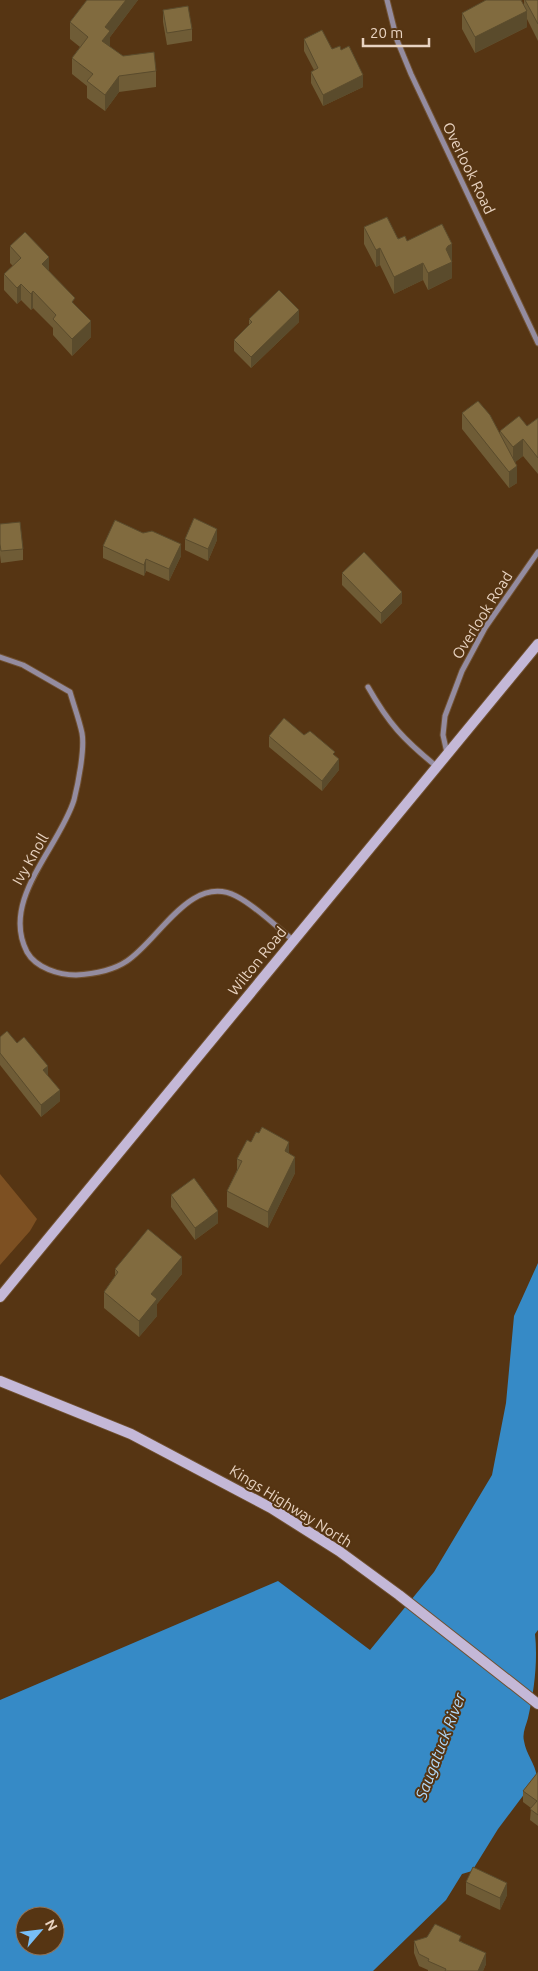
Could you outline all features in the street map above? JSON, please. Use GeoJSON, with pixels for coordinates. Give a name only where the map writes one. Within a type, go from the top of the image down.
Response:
{"type":"FeatureCollection","features":[{"type":"Feature","properties":{"kind":"main road","name":"Wilton Road"},"geometry":{"type":"LineString","coordinates":[[0,1297],[538,644]]}},
{"type":"Feature","properties":{"kind":"main road","name":"Kings Highway North"},"geometry":{"type":"LineString","coordinates":[[0,1381],[131,1434],[238,1489],[311,1533],[399,1595],[538,1704]]}},
{"type":"Feature","properties":{"kind":"street","name":"Overlook Road"},"geometry":{"type":"LineString","coordinates":[[388,0],[397,40],[411,74],[538,343]]}},
{"type":"Feature","properties":{"kind":"street","name":"Overlook Road"},"geometry":{"type":"LineString","coordinates":[[447,754],[443,735],[445,716],[462,671],[485,628],[538,552]]}},
{"type":"Feature","properties":{"kind":"street","name":"Ivy Knoll"},"geometry":{"type":"LineString","coordinates":[[0,657],[23,665],[70,692],[82,734],[76,790],[65,824],[28,883],[21,904],[19,926],[22,944],[31,959],[61,974],[89,974],[110,970],[127,961],[195,897],[212,890],[236,896],[293,940]]}},
{"type":"Feature","properties":{"kind":"street"},"geometry":{"type":"LineString","coordinates":[[368,686],[382,711],[404,739],[436,766]]}},
{"type":"Feature","properties":{"kind":"shaded area"},"geometry":{"type":"Polygon","coordinates":[[[0,1174],[37,1219],[30,1231],[0,1265],[0,1174]]]}},
{"type":"Feature","properties":{"kind":"water","name":"Saugatuck River"},"geometry":{"type":"Polygon","coordinates":[[[538,1263],[538,1630],[535,1634],[536,1666],[534,1687],[524,1735],[525,1746],[537,1777],[498,1829],[472,1871],[462,1874],[446,1900],[373,1971],[0,1971],[0,1700],[278,1581],[370,1650],[434,1572],[492,1475],[506,1403],[514,1316],[538,1263]]]}},
{"type":"Feature","properties":{"kind":"building"},"geometry":{"type":"Polygon","coordinates":[[[87,0],[126,0],[105,27],[110,31],[102,41],[123,56],[154,52],[156,71],[119,76],[105,95],[87,81],[93,74],[72,58],[88,37],[70,22],[87,0]]]}},
{"type":"Feature","properties":{"kind":"building"},"geometry":{"type":"Polygon","coordinates":[[[486,0],[521,0],[527,11],[475,37],[462,13],[486,0]]]}},
{"type":"Feature","properties":{"kind":"building"},"geometry":{"type":"Polygon","coordinates":[[[525,0],[538,0],[538,24],[525,0]]]}},
{"type":"Feature","properties":{"kind":"building"},"geometry":{"type":"Polygon","coordinates":[[[188,6],[192,29],[167,33],[163,10],[188,6]]]}},
{"type":"Feature","properties":{"kind":"building"},"geometry":{"type":"Polygon","coordinates":[[[322,30],[332,49],[340,46],[341,50],[349,46],[363,75],[323,95],[311,72],[318,68],[304,39],[322,30]]]}},
{"type":"Feature","properties":{"kind":"building"},"geometry":{"type":"Polygon","coordinates":[[[387,217],[398,239],[405,236],[407,241],[442,224],[452,244],[446,249],[452,262],[428,273],[423,263],[394,277],[380,248],[376,250],[364,227],[387,217]]]}},
{"type":"Feature","properties":{"kind":"building"},"geometry":{"type":"Polygon","coordinates":[[[25,232],[49,257],[42,264],[75,298],[72,302],[91,321],[72,339],[53,319],[56,315],[33,291],[31,294],[21,284],[17,288],[4,274],[21,258],[10,246],[25,232]]]}},
{"type":"Feature","properties":{"kind":"building"},"geometry":{"type":"Polygon","coordinates":[[[279,290],[299,310],[251,357],[234,340],[252,322],[249,319],[279,290]]]}},
{"type":"Feature","properties":{"kind":"building"},"geometry":{"type":"Polygon","coordinates":[[[478,401],[490,415],[517,466],[509,472],[462,413],[478,401]]]}},
{"type":"Feature","properties":{"kind":"building"},"geometry":{"type":"Polygon","coordinates":[[[519,416],[527,426],[538,418],[538,458],[523,439],[513,447],[500,431],[519,416]]]}},
{"type":"Feature","properties":{"kind":"building"},"geometry":{"type":"Polygon","coordinates":[[[194,518],[217,529],[208,549],[185,539],[194,518]]]}},
{"type":"Feature","properties":{"kind":"building"},"geometry":{"type":"Polygon","coordinates":[[[115,520],[143,533],[152,531],[181,544],[169,569],[146,559],[144,565],[103,546],[115,520]]]}},
{"type":"Feature","properties":{"kind":"building"},"geometry":{"type":"Polygon","coordinates":[[[20,522],[23,549],[1,551],[0,524],[20,522]]]}},
{"type":"Feature","properties":{"kind":"building"},"geometry":{"type":"Polygon","coordinates":[[[364,552],[402,592],[381,613],[342,573],[364,552]]]}},
{"type":"Feature","properties":{"kind":"building"},"geometry":{"type":"Polygon","coordinates":[[[284,718],[304,735],[310,731],[335,752],[333,754],[339,759],[322,781],[269,736],[284,718]]]}},
{"type":"Feature","properties":{"kind":"building"},"geometry":{"type":"Polygon","coordinates":[[[7,1031],[17,1043],[24,1037],[48,1066],[43,1070],[60,1090],[41,1105],[0,1053],[0,1037],[7,1031]]]}},
{"type":"Feature","properties":{"kind":"building"},"geometry":{"type":"Polygon","coordinates":[[[262,1127],[289,1142],[285,1151],[295,1157],[268,1212],[227,1191],[242,1161],[237,1159],[247,1140],[251,1142],[256,1132],[259,1133],[262,1127]]]}},
{"type":"Feature","properties":{"kind":"building"},"geometry":{"type":"Polygon","coordinates":[[[194,1178],[218,1211],[195,1228],[171,1195],[194,1178]]]}},
{"type":"Feature","properties":{"kind":"building"},"geometry":{"type":"Polygon","coordinates":[[[148,1229],[182,1257],[151,1294],[157,1299],[139,1321],[104,1292],[118,1272],[115,1269],[148,1229]]]}},
{"type":"Feature","properties":{"kind":"building"},"geometry":{"type":"Polygon","coordinates":[[[538,1772],[538,1815],[530,1809],[537,1801],[523,1791],[538,1772]]]}},
{"type":"Feature","properties":{"kind":"building"},"geometry":{"type":"Polygon","coordinates":[[[473,1867],[507,1883],[500,1898],[466,1882],[473,1867]]]}},
{"type":"Feature","properties":{"kind":"building"},"geometry":{"type":"Polygon","coordinates":[[[435,1924],[461,1936],[459,1941],[486,1953],[478,1971],[445,1971],[446,1969],[428,1961],[429,1959],[419,1954],[414,1941],[427,1937],[435,1924]]]}}]}
